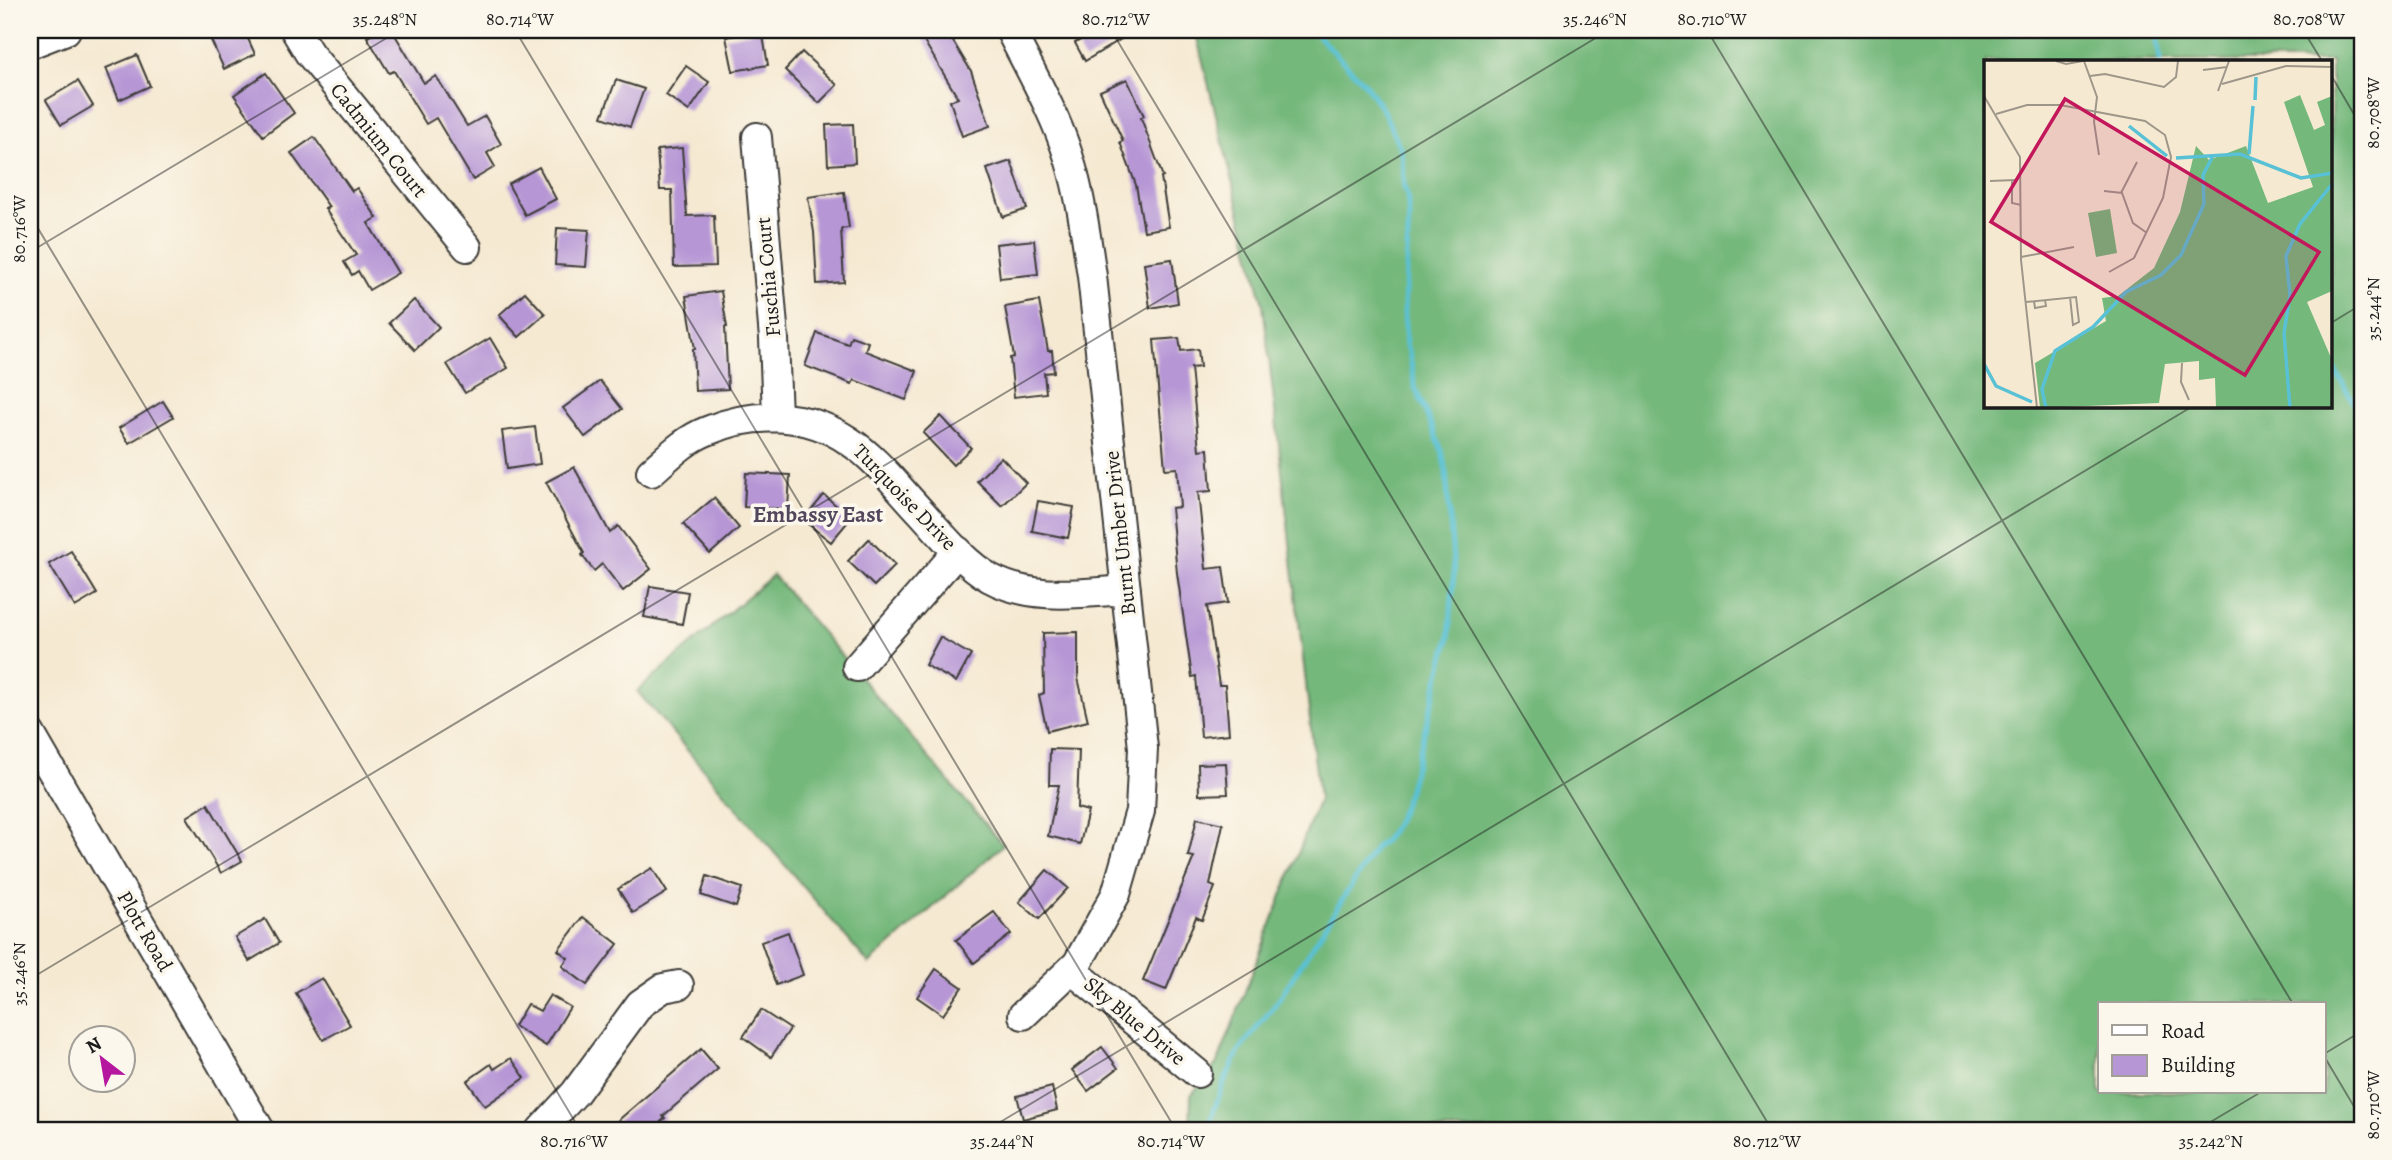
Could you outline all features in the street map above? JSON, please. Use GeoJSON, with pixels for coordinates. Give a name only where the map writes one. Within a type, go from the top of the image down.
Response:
{"type":"FeatureCollection","features":[{"type":"Feature","properties":{"kind":"street"},"geometry":{"type":"LineString","coordinates":[[30,44],[66,30]]}},
{"type":"Feature","properties":{"kind":"street","name":"Cadmium Court"},"geometry":{"type":"LineString","coordinates":[[295,30],[309,53],[467,247]]}},
{"type":"Feature","properties":{"kind":"street","name":"Burnt Umber Drive"},"geometry":{"type":"LineString","coordinates":[[1010,30],[1054,118],[1069,156],[1081,200],[1092,276],[1143,748],[1140,811],[1116,894],[1072,970],[1023,1015]]}},
{"type":"Feature","properties":{"kind":"street","name":"Fuschia Court"},"geometry":{"type":"LineString","coordinates":[[757,137],[774,339],[777,416]]}},
{"type":"Feature","properties":{"kind":"street","name":"Turquoise Drive"},"geometry":{"type":"LineString","coordinates":[[651,472],[705,431],[750,418],[777,416],[810,423],[848,439],[867,454],[958,551],[990,578],[1034,593],[1126,590]]}},
{"type":"Feature","properties":{"kind":"street"},"geometry":{"type":"LineString","coordinates":[[857,667],[958,551]]}},
{"type":"Feature","properties":{"kind":"street","name":"Plott Road"},"geometry":{"type":"LineString","coordinates":[[30,733],[261,1130]]}},
{"type":"Feature","properties":{"kind":"street","name":"Sky Blue Drive"},"geometry":{"type":"LineString","coordinates":[[1072,970],[1197,1073]]}},
{"type":"Feature","properties":{"kind":"street"},"geometry":{"type":"LineString","coordinates":[[541,1130],[575,1093],[640,1004],[663,988],[679,985]]}},
{"type":"Feature","properties":{"kind":"green space"},"geometry":{"type":"Polygon","coordinates":[[[1195,30],[2362,30],[2362,1130],[1190,1130],[1191,1095],[1218,1062],[1319,799],[1263,305],[1195,30]]]}},
{"type":"Feature","properties":{"kind":"green space"},"geometry":{"type":"Polygon","coordinates":[[[773,575],[1003,845],[869,964],[637,691],[773,575]]]}},
{"type":"Feature","properties":{"kind":"building"},"geometry":{"type":"Polygon","coordinates":[[[228,30],[244,30],[255,54],[224,69],[210,38],[228,30]]]}},
{"type":"Feature","properties":{"kind":"building"},"geometry":{"type":"Polygon","coordinates":[[[380,30],[392,30],[424,83],[436,76],[467,126],[485,116],[501,144],[487,153],[495,167],[473,180],[436,118],[426,124],[394,71],[389,73],[367,37],[380,30]]]}},
{"type":"Feature","properties":{"kind":"building"},"geometry":{"type":"Polygon","coordinates":[[[762,30],[768,65],[733,71],[726,37],[762,30]]]}},
{"type":"Feature","properties":{"kind":"building"},"geometry":{"type":"Polygon","coordinates":[[[932,30],[946,30],[971,71],[990,126],[962,136],[950,101],[958,98],[921,36],[932,30]]]}},
{"type":"Feature","properties":{"kind":"building"},"geometry":{"type":"Polygon","coordinates":[[[1084,30],[1136,30],[1085,61],[1075,43],[1088,36],[1084,30]]]}},
{"type":"Feature","properties":{"kind":"building"},"geometry":{"type":"Polygon","coordinates":[[[802,52],[837,85],[819,103],[785,70],[802,52]]]}},
{"type":"Feature","properties":{"kind":"building"},"geometry":{"type":"Polygon","coordinates":[[[137,55],[150,86],[119,100],[106,68],[137,55]]]}},
{"type":"Feature","properties":{"kind":"building"},"geometry":{"type":"Polygon","coordinates":[[[686,66],[709,82],[689,111],[666,95],[686,66]]]}},
{"type":"Feature","properties":{"kind":"building"},"geometry":{"type":"Polygon","coordinates":[[[266,73],[294,113],[263,136],[234,95],[266,73]]]}},
{"type":"Feature","properties":{"kind":"building"},"geometry":{"type":"Polygon","coordinates":[[[1127,79],[1144,116],[1141,118],[1163,177],[1169,227],[1144,231],[1136,185],[1120,142],[1123,141],[1100,91],[1127,79]]]}},
{"type":"Feature","properties":{"kind":"building"},"geometry":{"type":"Polygon","coordinates":[[[616,80],[644,89],[630,127],[602,117],[616,80]]]}},
{"type":"Feature","properties":{"kind":"building"},"geometry":{"type":"Polygon","coordinates":[[[78,81],[93,106],[61,125],[46,100],[78,81]]]}},
{"type":"Feature","properties":{"kind":"building"},"geometry":{"type":"Polygon","coordinates":[[[853,124],[855,163],[828,165],[826,125],[853,124]]]}},
{"type":"Feature","properties":{"kind":"building"},"geometry":{"type":"Polygon","coordinates":[[[314,137],[352,191],[357,188],[377,218],[368,223],[398,273],[369,290],[358,271],[352,275],[344,262],[356,255],[325,209],[329,207],[291,153],[314,137]]]}},
{"type":"Feature","properties":{"kind":"building"},"geometry":{"type":"Polygon","coordinates":[[[682,148],[687,216],[714,215],[716,266],[674,267],[672,190],[660,190],[657,150],[682,148]]]}},
{"type":"Feature","properties":{"kind":"building"},"geometry":{"type":"Polygon","coordinates":[[[1011,161],[1027,209],[1003,217],[987,169],[1011,161]]]}},
{"type":"Feature","properties":{"kind":"building"},"geometry":{"type":"Polygon","coordinates":[[[539,167],[556,199],[525,215],[508,184],[539,167]]]}},
{"type":"Feature","properties":{"kind":"building"},"geometry":{"type":"Polygon","coordinates":[[[844,192],[849,228],[841,229],[844,282],[817,284],[814,232],[808,197],[844,192]]]}},
{"type":"Feature","properties":{"kind":"building"},"geometry":{"type":"Polygon","coordinates":[[[557,228],[589,230],[586,267],[555,265],[557,228]]]}},
{"type":"Feature","properties":{"kind":"building"},"geometry":{"type":"Polygon","coordinates":[[[1034,240],[1038,274],[1000,278],[996,244],[1034,240]]]}},
{"type":"Feature","properties":{"kind":"building"},"geometry":{"type":"Polygon","coordinates":[[[1172,259],[1178,303],[1150,308],[1144,263],[1172,259]]]}},
{"type":"Feature","properties":{"kind":"building"},"geometry":{"type":"Polygon","coordinates":[[[721,291],[727,327],[728,389],[695,391],[695,349],[686,296],[721,291]]]}},
{"type":"Feature","properties":{"kind":"building"},"geometry":{"type":"Polygon","coordinates":[[[525,292],[545,314],[519,337],[499,315],[525,292]]]}},
{"type":"Feature","properties":{"kind":"building"},"geometry":{"type":"Polygon","coordinates":[[[414,300],[439,327],[415,350],[389,323],[414,300]]]}},
{"type":"Feature","properties":{"kind":"building"},"geometry":{"type":"Polygon","coordinates":[[[1039,301],[1048,351],[1052,351],[1054,372],[1044,373],[1046,393],[1014,397],[1010,358],[1014,357],[1005,307],[1039,301]]]}},
{"type":"Feature","properties":{"kind":"building"},"geometry":{"type":"Polygon","coordinates":[[[817,333],[848,344],[851,336],[868,342],[865,351],[917,371],[906,400],[854,380],[852,384],[805,366],[817,333]]]}},
{"type":"Feature","properties":{"kind":"building"},"geometry":{"type":"Polygon","coordinates":[[[490,338],[508,368],[465,393],[447,364],[490,338]]]}},
{"type":"Feature","properties":{"kind":"building"},"geometry":{"type":"Polygon","coordinates":[[[1179,338],[1181,351],[1198,349],[1200,367],[1191,368],[1199,450],[1208,449],[1211,491],[1198,492],[1206,569],[1223,567],[1228,603],[1207,606],[1219,685],[1225,685],[1229,734],[1201,737],[1196,676],[1192,677],[1171,508],[1180,507],[1177,468],[1165,469],[1154,340],[1179,338]]]}},
{"type":"Feature","properties":{"kind":"building"},"geometry":{"type":"Polygon","coordinates":[[[600,381],[622,409],[585,437],[563,408],[600,381]]]}},
{"type":"Feature","properties":{"kind":"building"},"geometry":{"type":"Polygon","coordinates":[[[163,401],[173,417],[129,443],[119,428],[163,401]]]}},
{"type":"Feature","properties":{"kind":"building"},"geometry":{"type":"Polygon","coordinates":[[[941,416],[971,448],[953,465],[923,433],[941,416]]]}},
{"type":"Feature","properties":{"kind":"building"},"geometry":{"type":"Polygon","coordinates":[[[535,427],[540,464],[507,469],[502,431],[535,427]]]}},
{"type":"Feature","properties":{"kind":"building"},"geometry":{"type":"Polygon","coordinates":[[[1001,457],[1026,483],[1002,506],[977,481],[1001,457]]]}},
{"type":"Feature","properties":{"kind":"building"},"geometry":{"type":"Polygon","coordinates":[[[574,467],[610,533],[618,526],[651,569],[623,591],[602,564],[594,571],[582,555],[584,553],[546,482],[574,467]]]}},
{"type":"Feature","properties":{"kind":"building"},"geometry":{"type":"Polygon","coordinates":[[[746,473],[790,475],[788,509],[744,507],[746,473]]]}},
{"type":"Feature","properties":{"kind":"building"},"geometry":{"type":"Polygon","coordinates":[[[824,495],[851,518],[831,542],[803,520],[824,495]]]}},
{"type":"Feature","properties":{"kind":"building"},"geometry":{"type":"Polygon","coordinates":[[[714,498],[739,528],[710,554],[683,524],[714,498]]]}},
{"type":"Feature","properties":{"kind":"building"},"geometry":{"type":"Polygon","coordinates":[[[1038,501],[1074,507],[1068,538],[1032,531],[1038,501]]]}},
{"type":"Feature","properties":{"kind":"building"},"geometry":{"type":"Polygon","coordinates":[[[869,539],[895,565],[874,586],[848,561],[869,539]]]}},
{"type":"Feature","properties":{"kind":"building"},"geometry":{"type":"Polygon","coordinates":[[[71,551],[97,594],[75,607],[49,564],[71,551]]]}},
{"type":"Feature","properties":{"kind":"building"},"geometry":{"type":"Polygon","coordinates":[[[650,586],[688,592],[682,624],[644,617],[650,586]]]}},
{"type":"Feature","properties":{"kind":"building"},"geometry":{"type":"Polygon","coordinates":[[[1078,632],[1078,678],[1088,721],[1047,731],[1039,695],[1044,693],[1043,633],[1078,632]]]}},
{"type":"Feature","properties":{"kind":"building"},"geometry":{"type":"Polygon","coordinates":[[[940,637],[971,655],[956,682],[925,665],[940,637]]]}},
{"type":"Feature","properties":{"kind":"building"},"geometry":{"type":"Polygon","coordinates":[[[1050,749],[1079,750],[1077,808],[1088,811],[1080,844],[1048,836],[1059,785],[1049,785],[1050,749]]]}},
{"type":"Feature","properties":{"kind":"building"},"geometry":{"type":"Polygon","coordinates":[[[1226,763],[1228,794],[1199,795],[1198,764],[1226,763]]]}},
{"type":"Feature","properties":{"kind":"building"},"geometry":{"type":"Polygon","coordinates":[[[208,804],[242,861],[221,873],[187,817],[208,804]]]}},
{"type":"Feature","properties":{"kind":"building"},"geometry":{"type":"Polygon","coordinates":[[[1197,818],[1223,824],[1210,885],[1215,887],[1202,920],[1196,917],[1166,990],[1143,981],[1194,857],[1188,856],[1197,818]]]}},
{"type":"Feature","properties":{"kind":"building"},"geometry":{"type":"Polygon","coordinates":[[[652,868],[667,892],[633,913],[618,889],[652,868]]]}},
{"type":"Feature","properties":{"kind":"building"},"geometry":{"type":"Polygon","coordinates":[[[1047,870],[1068,888],[1039,919],[1019,902],[1047,870]]]}},
{"type":"Feature","properties":{"kind":"building"},"geometry":{"type":"Polygon","coordinates":[[[707,876],[742,888],[736,907],[701,895],[707,876]]]}},
{"type":"Feature","properties":{"kind":"building"},"geometry":{"type":"Polygon","coordinates":[[[994,912],[1011,934],[974,963],[956,940],[994,912]]]}},
{"type":"Feature","properties":{"kind":"building"},"geometry":{"type":"Polygon","coordinates":[[[583,917],[618,944],[587,985],[562,966],[568,958],[558,950],[583,917]]]}},
{"type":"Feature","properties":{"kind":"building"},"geometry":{"type":"Polygon","coordinates":[[[265,919],[279,943],[249,961],[235,937],[265,919]]]}},
{"type":"Feature","properties":{"kind":"building"},"geometry":{"type":"Polygon","coordinates":[[[788,932],[803,975],[776,985],[761,942],[788,932]]]}},
{"type":"Feature","properties":{"kind":"building"},"geometry":{"type":"Polygon","coordinates":[[[936,969],[962,987],[943,1015],[917,997],[936,969]]]}},
{"type":"Feature","properties":{"kind":"building"},"geometry":{"type":"Polygon","coordinates":[[[322,978],[350,1025],[323,1040],[296,993],[322,978]]]}},
{"type":"Feature","properties":{"kind":"building"},"geometry":{"type":"Polygon","coordinates":[[[550,995],[570,1007],[546,1046],[514,1026],[527,1004],[540,1011],[550,995]]]}},
{"type":"Feature","properties":{"kind":"building"},"geometry":{"type":"Polygon","coordinates":[[[761,1010],[790,1029],[771,1057],[743,1037],[761,1010]]]}},
{"type":"Feature","properties":{"kind":"building"},"geometry":{"type":"Polygon","coordinates":[[[1102,1047],[1118,1068],[1088,1091],[1072,1070],[1102,1047]]]}},
{"type":"Feature","properties":{"kind":"building"},"geometry":{"type":"Polygon","coordinates":[[[701,1049],[718,1069],[663,1116],[665,1118],[652,1130],[607,1130],[701,1049]]]}},
{"type":"Feature","properties":{"kind":"building"},"geometry":{"type":"Polygon","coordinates":[[[511,1058],[525,1078],[485,1106],[467,1081],[491,1064],[494,1069],[511,1058]]]}},
{"type":"Feature","properties":{"kind":"building"},"geometry":{"type":"Polygon","coordinates":[[[1052,1087],[1057,1110],[1023,1119],[1017,1096],[1052,1087]]]}},
{"type":"Feature","properties":{"kind":"waterway"},"geometry":{"type":"LineString","coordinates":[[1207,1130],[1224,1082],[1239,1051],[1277,1002],[1376,847],[1396,823],[1408,793],[1449,639],[1454,572],[1446,472],[1442,451],[1415,387],[1406,345],[1404,308],[1409,217],[1401,150],[1384,112],[1365,84],[1312,30]]}},
{"type":"Feature","properties":{"kind":"waterway"},"geometry":{"type":"LineString","coordinates":[[2156,30],[2160,60]]}},
{"type":"Feature","properties":{"kind":"waterway"},"geometry":{"type":"LineString","coordinates":[[2332,365],[2362,417]]}},
{"type":"Feature","properties":{"kind":"district","name":"Embassy East"},"geometry":{"type":"Point","coordinates":[818,514]}}]}
